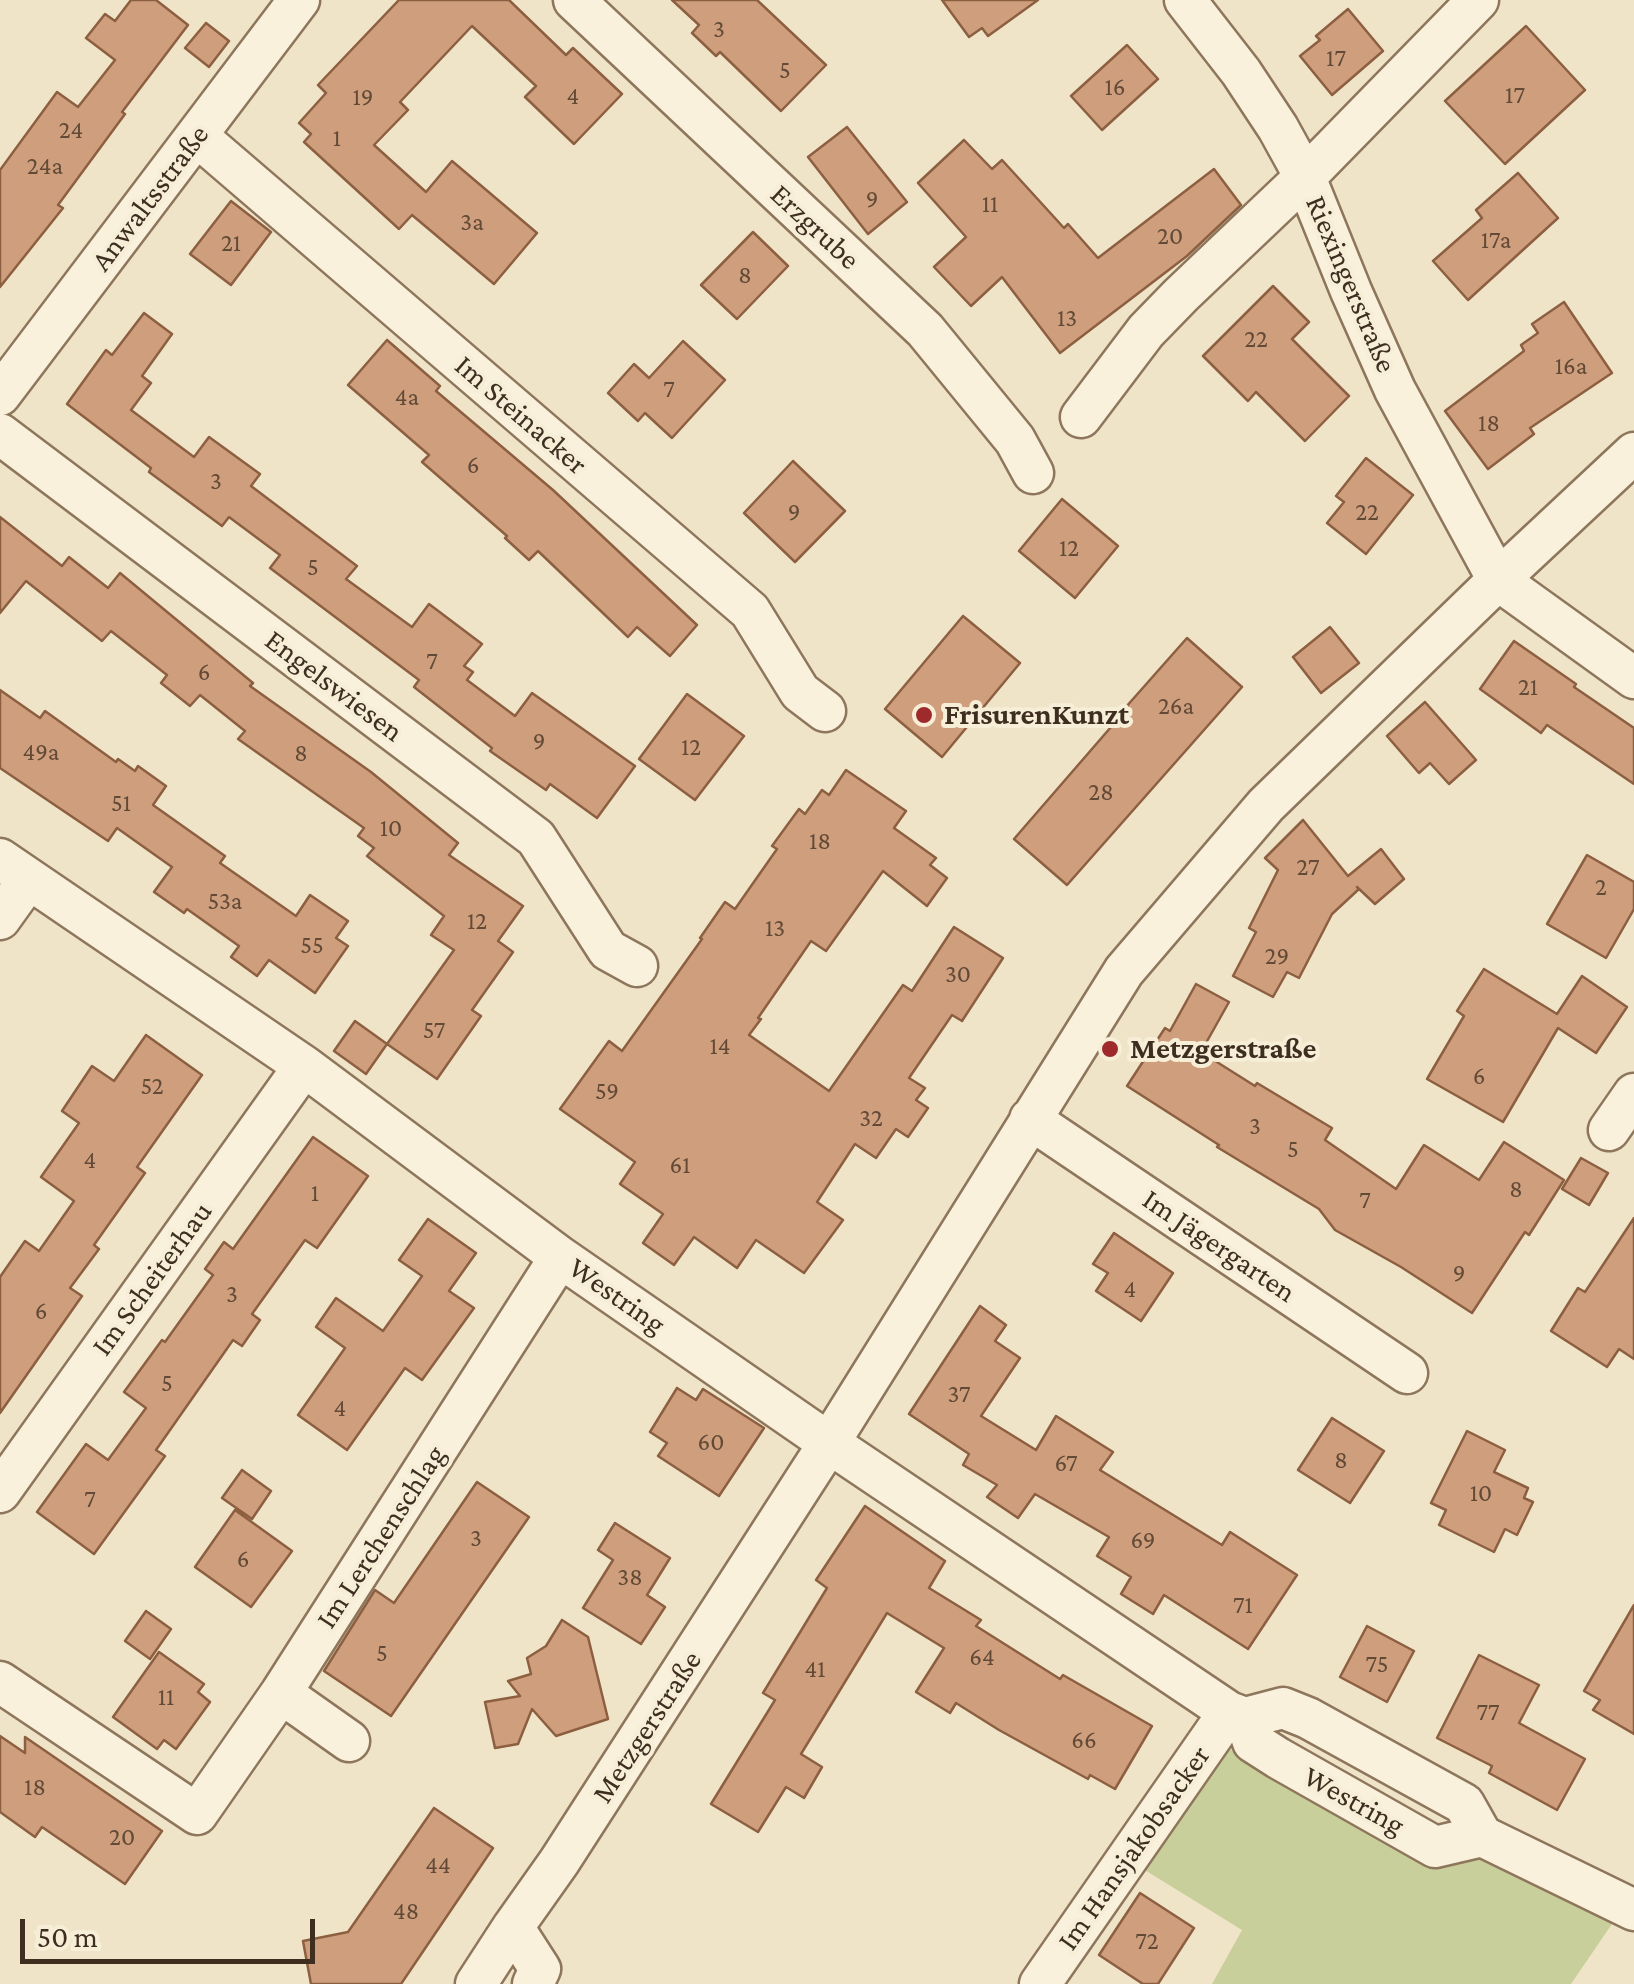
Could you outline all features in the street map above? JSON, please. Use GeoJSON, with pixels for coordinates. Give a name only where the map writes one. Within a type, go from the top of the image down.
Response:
{"type":"FeatureCollection","features":[{"type":"Feature","properties":{"kind":"street","name":"Anwaltsstraße"},"geometry":{"type":"LineString","coordinates":[[0,395],[299,0]]}},
{"type":"Feature","properties":{"kind":"street","name":"Erzgrube"},"geometry":{"type":"LineString","coordinates":[[574,0],[924,330],[1015,440],[1033,473]]}},
{"type":"Feature","properties":{"kind":"street","name":"Riexingerstraße"},"geometry":{"type":"LineString","coordinates":[[1185,0],[1240,72],[1305,176],[1396,390],[1498,580]]}},
{"type":"Feature","properties":{"kind":"street"},"geometry":{"type":"LineString","coordinates":[[1081,416],[1146,331],[1180,294],[1305,176],[1478,0]]}},
{"type":"Feature","properties":{"kind":"street","name":"Im Steinacker"},"geometry":{"type":"LineString","coordinates":[[196,136],[750,611],[800,692],[825,711]]}},
{"type":"Feature","properties":{"kind":"street","name":"Engelswiesen"},"geometry":{"type":"LineString","coordinates":[[0,434],[536,838],[608,950],[637,966]]}},
{"type":"Feature","properties":{"kind":"street","name":"Metzgerstraße"},"geometry":{"type":"LineString","coordinates":[[476,1984],[560,1862],[829,1442],[1124,971],[1266,805],[1634,453]]}},
{"type":"Feature","properties":{"kind":"street"},"geometry":{"type":"LineString","coordinates":[[1498,580],[1634,678]]}},
{"type":"Feature","properties":{"kind":"street"},"geometry":{"type":"LineString","coordinates":[[0,919],[14,870]]}},
{"type":"Feature","properties":{"kind":"street","name":"Westring"},"geometry":{"type":"LineString","coordinates":[[14,870],[304,1066],[560,1257],[1237,1715],[1283,1708],[1308,1718],[1464,1804],[1482,1836],[1628,1895]]}},
{"type":"Feature","properties":{"kind":"street","name":"Im Scheiterhau"},"geometry":{"type":"LineString","coordinates":[[0,1492],[304,1066]]}},
{"type":"Feature","properties":{"kind":"street"},"geometry":{"type":"LineString","coordinates":[[1609,1130],[1634,1094]]}},
{"type":"Feature","properties":{"kind":"street","name":"Im Jägergarten"},"geometry":{"type":"LineString","coordinates":[[1030,1119],[1407,1372]]}},
{"type":"Feature","properties":{"kind":"street","name":"Im Lerchenschlag"},"geometry":{"type":"LineString","coordinates":[[0,1682],[197,1814],[282,1693],[560,1257]]}},
{"type":"Feature","properties":{"kind":"street"},"geometry":{"type":"LineString","coordinates":[[282,1693],[348,1742]]}},
{"type":"Feature","properties":{"kind":"street","name":"Im Hansjakobsacker"},"geometry":{"type":"LineString","coordinates":[[1040,1984],[1126,1857],[1237,1715]]}},
{"type":"Feature","properties":{"kind":"street"},"geometry":{"type":"LineString","coordinates":[[513,1927],[540,1970],[533,1984]]}},
{"type":"Feature","properties":{"kind":"green space"},"geometry":{"type":"Polygon","coordinates":[[[1219,1743],[1442,1866],[1474,1855],[1497,1856],[1614,1921],[1571,1984],[1212,1984],[1242,1930],[1135,1864],[1219,1743]]]}},
{"type":"Feature","properties":{"kind":"building"},"geometry":{"type":"Polygon","coordinates":[[[131,0],[156,0],[188,25],[58,205],[63,208],[0,287],[0,170],[57,92],[78,107],[115,60],[86,38],[105,14],[115,21],[131,0]]]}},
{"type":"Feature","properties":{"kind":"building"},"geometry":{"type":"Polygon","coordinates":[[[399,0],[509,0],[566,55],[573,48],[622,94],[574,144],[525,97],[536,86],[472,26],[400,102],[408,110],[374,145],[426,192],[452,161],[537,233],[494,284],[412,215],[399,229],[304,142],[311,134],[299,123],[326,93],[318,85],[399,0]]]}},
{"type":"Feature","properties":{"kind":"building"},"geometry":{"type":"Polygon","coordinates":[[[672,0],[757,0],[826,65],[781,111],[720,52],[716,56],[692,33],[699,25],[672,0]]]}},
{"type":"Feature","properties":{"kind":"building"},"geometry":{"type":"Polygon","coordinates":[[[942,0],[1038,0],[988,36],[982,28],[969,37],[942,0]]]}},
{"type":"Feature","properties":{"kind":"building"},"geometry":{"type":"Polygon","coordinates":[[[1348,9],[1383,51],[1332,95],[1300,56],[1320,40],[1316,36],[1348,9]]]}},
{"type":"Feature","properties":{"kind":"building"},"geometry":{"type":"Polygon","coordinates":[[[206,23],[229,41],[209,67],[185,48],[206,23]]]}},
{"type":"Feature","properties":{"kind":"building"},"geometry":{"type":"Polygon","coordinates":[[[1526,26],[1585,90],[1505,164],[1445,101],[1526,26]]]}},
{"type":"Feature","properties":{"kind":"building"},"geometry":{"type":"Polygon","coordinates":[[[1127,45],[1158,79],[1102,130],[1071,96],[1127,45]]]}},
{"type":"Feature","properties":{"kind":"building"},"geometry":{"type":"Polygon","coordinates":[[[847,127],[907,202],[868,234],[808,157],[847,127]]]}},
{"type":"Feature","properties":{"kind":"building"},"geometry":{"type":"Polygon","coordinates":[[[964,140],[992,169],[1002,160],[1064,228],[1068,224],[1098,258],[1214,169],[1241,205],[1187,256],[1060,353],[1002,277],[971,306],[934,267],[966,237],[918,183],[964,140]]]}},
{"type":"Feature","properties":{"kind":"building"},"geometry":{"type":"Polygon","coordinates":[[[1518,173],[1558,218],[1468,300],[1433,261],[1482,218],[1476,210],[1518,173]]]}},
{"type":"Feature","properties":{"kind":"building"},"geometry":{"type":"Polygon","coordinates":[[[231,201],[271,232],[231,285],[190,254],[231,201]]]}},
{"type":"Feature","properties":{"kind":"building"},"geometry":{"type":"Polygon","coordinates":[[[753,232],[788,266],[737,319],[701,285],[753,232]]]}},
{"type":"Feature","properties":{"kind":"building"},"geometry":{"type":"Polygon","coordinates":[[[1273,286],[1309,322],[1292,339],[1349,396],[1305,441],[1256,392],[1248,401],[1203,356],[1273,286]]]}},
{"type":"Feature","properties":{"kind":"building"},"geometry":{"type":"Polygon","coordinates":[[[1564,302],[1612,373],[1530,428],[1534,434],[1488,469],[1445,411],[1524,351],[1521,345],[1538,333],[1532,324],[1564,302]]]}},
{"type":"Feature","properties":{"kind":"building"},"geometry":{"type":"Polygon","coordinates":[[[144,313],[172,334],[142,376],[151,383],[131,410],[194,457],[209,437],[260,474],[251,486],[357,566],[346,579],[412,627],[429,604],[482,644],[464,666],[473,672],[467,680],[515,716],[532,693],[635,766],[597,818],[550,784],[546,790],[490,751],[492,748],[414,687],[419,680],[270,568],[280,555],[229,517],[222,526],[67,404],[106,350],[112,355],[144,313]]]}},
{"type":"Feature","properties":{"kind":"building"},"geometry":{"type":"Polygon","coordinates":[[[387,340],[440,386],[436,391],[553,490],[697,625],[670,656],[637,627],[628,637],[538,551],[529,560],[422,462],[429,455],[348,385],[387,340]]]}},
{"type":"Feature","properties":{"kind":"building"},"geometry":{"type":"Polygon","coordinates":[[[683,341],[725,380],[672,438],[645,413],[638,421],[608,393],[634,364],[649,378],[683,341]]]}},
{"type":"Feature","properties":{"kind":"building"},"geometry":{"type":"Polygon","coordinates":[[[1366,458],[1413,495],[1366,554],[1327,523],[1344,502],[1336,496],[1366,458]]]}},
{"type":"Feature","properties":{"kind":"building"},"geometry":{"type":"Polygon","coordinates":[[[793,461],[845,511],[795,562],[744,513],[793,461]]]}},
{"type":"Feature","properties":{"kind":"building"},"geometry":{"type":"Polygon","coordinates":[[[1062,499],[1118,546],[1075,598],[1019,551],[1062,499]]]}},
{"type":"Feature","properties":{"kind":"building"},"geometry":{"type":"Polygon","coordinates":[[[0,517],[62,566],[69,557],[108,588],[120,573],[253,683],[250,686],[371,772],[458,843],[449,855],[523,906],[498,941],[513,952],[472,1010],[481,1016],[437,1079],[387,1044],[454,950],[431,935],[444,916],[367,856],[374,848],[358,836],[364,828],[238,739],[245,731],[200,695],[190,706],[161,683],[167,675],[111,631],[102,641],[26,581],[0,613],[0,517]]]}},
{"type":"Feature","properties":{"kind":"building"},"geometry":{"type":"Polygon","coordinates":[[[963,616],[1020,663],[942,757],[885,709],[963,616]]]}},
{"type":"Feature","properties":{"kind":"building"},"geometry":{"type":"Polygon","coordinates":[[[1330,627],[1359,663],[1321,693],[1293,657],[1330,627]]]}},
{"type":"Feature","properties":{"kind":"building"},"geometry":{"type":"Polygon","coordinates":[[[1187,638],[1242,687],[1067,885],[1014,839],[1187,638]]]}},
{"type":"Feature","properties":{"kind":"building"},"geometry":{"type":"Polygon","coordinates":[[[1514,641],[1634,728],[1634,784],[1547,725],[1541,733],[1480,689],[1514,641]]]}},
{"type":"Feature","properties":{"kind":"building"},"geometry":{"type":"Polygon","coordinates":[[[0,690],[40,718],[45,711],[116,762],[118,759],[135,771],[138,766],[166,786],[153,805],[225,856],[220,863],[296,916],[310,895],[348,921],[336,938],[348,946],[315,993],[269,960],[257,976],[231,957],[239,946],[187,909],[184,913],[154,892],[172,867],[117,828],[108,841],[0,768],[0,690]]]}},
{"type":"Feature","properties":{"kind":"building"},"geometry":{"type":"Polygon","coordinates":[[[687,694],[744,736],[695,800],[639,759],[687,694]]]}},
{"type":"Feature","properties":{"kind":"building"},"geometry":{"type":"Polygon","coordinates":[[[1425,702],[1476,760],[1449,784],[1430,763],[1419,773],[1387,736],[1425,702]]]}},
{"type":"Feature","properties":{"kind":"building"},"geometry":{"type":"Polygon","coordinates":[[[846,770],[906,811],[894,828],[936,858],[930,865],[947,878],[927,906],[883,871],[826,951],[811,941],[749,1035],[829,1091],[903,985],[912,991],[954,927],[1003,958],[962,1021],[952,1015],[909,1078],[925,1088],[916,1100],[928,1108],[908,1137],[896,1129],[876,1158],[855,1144],[817,1202],[843,1220],[804,1273],[756,1240],[737,1268],[694,1237],[674,1265],[643,1243],[663,1214],[620,1184],[635,1162],[560,1109],[609,1041],[622,1051],[725,902],[735,909],[777,849],[772,846],[799,809],[805,814],[822,790],[829,795],[846,770]]]}},
{"type":"Feature","properties":{"kind":"building"},"geometry":{"type":"Polygon","coordinates":[[[1303,820],[1348,876],[1381,849],[1404,879],[1375,904],[1357,887],[1332,914],[1299,978],[1287,972],[1273,997],[1233,976],[1256,932],[1249,928],[1278,870],[1265,858],[1303,820]]]}},
{"type":"Feature","properties":{"kind":"building"},"geometry":{"type":"Polygon","coordinates":[[[1587,855],[1634,882],[1634,909],[1606,958],[1547,924],[1587,855]]]}},
{"type":"Feature","properties":{"kind":"building"},"geometry":{"type":"Polygon","coordinates":[[[1484,969],[1557,1014],[1582,976],[1627,1007],[1596,1053],[1558,1028],[1503,1122],[1427,1079],[1464,1016],[1457,1011],[1484,969]]]}},
{"type":"Feature","properties":{"kind":"building"},"geometry":{"type":"Polygon","coordinates":[[[1196,984],[1229,1002],[1201,1052],[1332,1128],[1325,1140],[1396,1189],[1424,1145],[1479,1180],[1504,1142],[1564,1180],[1472,1313],[1335,1230],[1319,1209],[1127,1086],[1165,1028],[1170,1031],[1196,984]]]}},
{"type":"Feature","properties":{"kind":"building"},"geometry":{"type":"Polygon","coordinates":[[[355,1021],[387,1044],[366,1074],[334,1051],[355,1021]]]}},
{"type":"Feature","properties":{"kind":"building"},"geometry":{"type":"Polygon","coordinates":[[[146,1035],[202,1075],[137,1167],[145,1173],[94,1245],[99,1249],[70,1288],[82,1296],[0,1413],[0,1277],[25,1241],[39,1251],[74,1201],[41,1177],[79,1123],[62,1111],[92,1066],[114,1081],[146,1035]]]}},
{"type":"Feature","properties":{"kind":"building"},"geometry":{"type":"Polygon","coordinates":[[[313,1137],[368,1176],[317,1248],[305,1240],[252,1314],[260,1320],[242,1346],[233,1340],[156,1450],[165,1456],[94,1554],[37,1512],[86,1444],[108,1460],[146,1408],[124,1392],[213,1275],[205,1269],[224,1242],[233,1249],[313,1137]]]}},
{"type":"Feature","properties":{"kind":"building"},"geometry":{"type":"Polygon","coordinates":[[[1581,1158],[1608,1173],[1589,1205],[1562,1189],[1581,1158]]]}},
{"type":"Feature","properties":{"kind":"building"},"geometry":{"type":"Polygon","coordinates":[[[1634,1218],[1634,1359],[1619,1349],[1607,1367],[1551,1331],[1578,1288],[1585,1292],[1634,1218]]]}},
{"type":"Feature","properties":{"kind":"building"},"geometry":{"type":"Polygon","coordinates":[[[428,1219],[476,1253],[449,1291],[474,1308],[422,1380],[405,1368],[347,1450],[298,1415],[345,1348],[316,1327],[336,1298],[383,1331],[422,1276],[399,1260],[428,1219]]]}},
{"type":"Feature","properties":{"kind":"building"},"geometry":{"type":"Polygon","coordinates":[[[1114,1233],[1173,1273],[1141,1321],[1096,1291],[1108,1273],[1093,1264],[1114,1233]]]}},
{"type":"Feature","properties":{"kind":"building"},"geometry":{"type":"Polygon","coordinates":[[[980,1306],[1006,1325],[995,1341],[1020,1358],[981,1416],[1036,1450],[1056,1416],[1113,1452],[1100,1470],[1222,1545],[1230,1532],[1297,1575],[1248,1649],[1164,1595],[1153,1614],[1121,1594],[1131,1577],[1097,1556],[1109,1537],[1035,1494],[1018,1518],[987,1497],[997,1485],[963,1465],[969,1454],[909,1414],[980,1306]]]}},
{"type":"Feature","properties":{"kind":"building"},"geometry":{"type":"Polygon","coordinates":[[[677,1388],[696,1400],[703,1389],[764,1428],[719,1496],[658,1456],[667,1443],[650,1432],[677,1388]]]}},
{"type":"Feature","properties":{"kind":"building"},"geometry":{"type":"Polygon","coordinates":[[[1332,1418],[1384,1451],[1350,1503],[1298,1470],[1332,1418]]]}},
{"type":"Feature","properties":{"kind":"building"},"geometry":{"type":"Polygon","coordinates":[[[1467,1431],[1505,1450],[1494,1472],[1528,1488],[1524,1498],[1533,1502],[1517,1535],[1505,1529],[1494,1552],[1439,1525],[1446,1510],[1431,1503],[1467,1431]]]}},
{"type":"Feature","properties":{"kind":"building"},"geometry":{"type":"Polygon","coordinates":[[[242,1470],[271,1491],[252,1519],[222,1498],[242,1470]]]}},
{"type":"Feature","properties":{"kind":"building"},"geometry":{"type":"Polygon","coordinates":[[[477,1482],[529,1517],[391,1716],[324,1671],[375,1590],[394,1603],[477,1482]]]}},
{"type":"Feature","properties":{"kind":"building"},"geometry":{"type":"Polygon","coordinates":[[[865,1506],[945,1561],[929,1588],[981,1620],[976,1626],[1060,1679],[1063,1675],[1152,1726],[1115,1789],[1090,1775],[1088,1779],[956,1703],[950,1713],[916,1692],[944,1648],[887,1613],[801,1754],[822,1767],[804,1798],[786,1787],[758,1832],[711,1804],[775,1700],[763,1693],[827,1588],[816,1580],[865,1506]]]}},
{"type":"Feature","properties":{"kind":"building"},"geometry":{"type":"Polygon","coordinates":[[[235,1510],[292,1551],[251,1607],[195,1567],[235,1510]]]}},
{"type":"Feature","properties":{"kind":"building"},"geometry":{"type":"Polygon","coordinates":[[[615,1523],[670,1558],[647,1595],[665,1607],[641,1644],[583,1608],[613,1560],[598,1550],[615,1523]]]}},
{"type":"Feature","properties":{"kind":"building"},"geometry":{"type":"Polygon","coordinates":[[[1634,1605],[1634,1734],[1593,1710],[1600,1700],[1584,1691],[1634,1605]]]}},
{"type":"Feature","properties":{"kind":"building"},"geometry":{"type":"Polygon","coordinates":[[[146,1611],[171,1629],[150,1659],[125,1641],[146,1611]]]}},
{"type":"Feature","properties":{"kind":"building"},"geometry":{"type":"Polygon","coordinates":[[[562,1620],[588,1637],[608,1719],[556,1736],[532,1709],[518,1744],[495,1748],[485,1702],[520,1696],[508,1681],[531,1674],[527,1658],[546,1646],[562,1620]]]}},
{"type":"Feature","properties":{"kind":"building"},"geometry":{"type":"Polygon","coordinates":[[[1367,1626],[1414,1651],[1387,1702],[1340,1677],[1367,1626]]]}},
{"type":"Feature","properties":{"kind":"building"},"geometry":{"type":"Polygon","coordinates":[[[159,1652],[204,1684],[198,1692],[210,1702],[176,1749],[164,1740],[157,1749],[113,1717],[159,1652]]]}},
{"type":"Feature","properties":{"kind":"building"},"geometry":{"type":"Polygon","coordinates":[[[1479,1655],[1539,1685],[1519,1723],[1585,1759],[1557,1810],[1489,1773],[1492,1766],[1437,1738],[1479,1655]]]}},
{"type":"Feature","properties":{"kind":"building"},"geometry":{"type":"Polygon","coordinates":[[[0,1736],[25,1753],[25,1737],[162,1831],[125,1884],[42,1827],[35,1837],[0,1812],[0,1736]]]}},
{"type":"Feature","properties":{"kind":"building"},"geometry":{"type":"Polygon","coordinates":[[[434,1808],[493,1848],[401,1984],[311,1984],[303,1941],[348,1932],[434,1808]]]}},
{"type":"Feature","properties":{"kind":"building"},"geometry":{"type":"Polygon","coordinates":[[[1140,1893],[1194,1928],[1158,1984],[1143,1984],[1099,1955],[1140,1893]]]}},
{"type":"Feature","properties":{"kind":"place","name":"FrisurenKunzt"},"geometry":{"type":"Point","coordinates":[924,715]}},
{"type":"Feature","properties":{"kind":"place","name":"Metzgerstraße"},"geometry":{"type":"Point","coordinates":[1110,1049]}}]}
